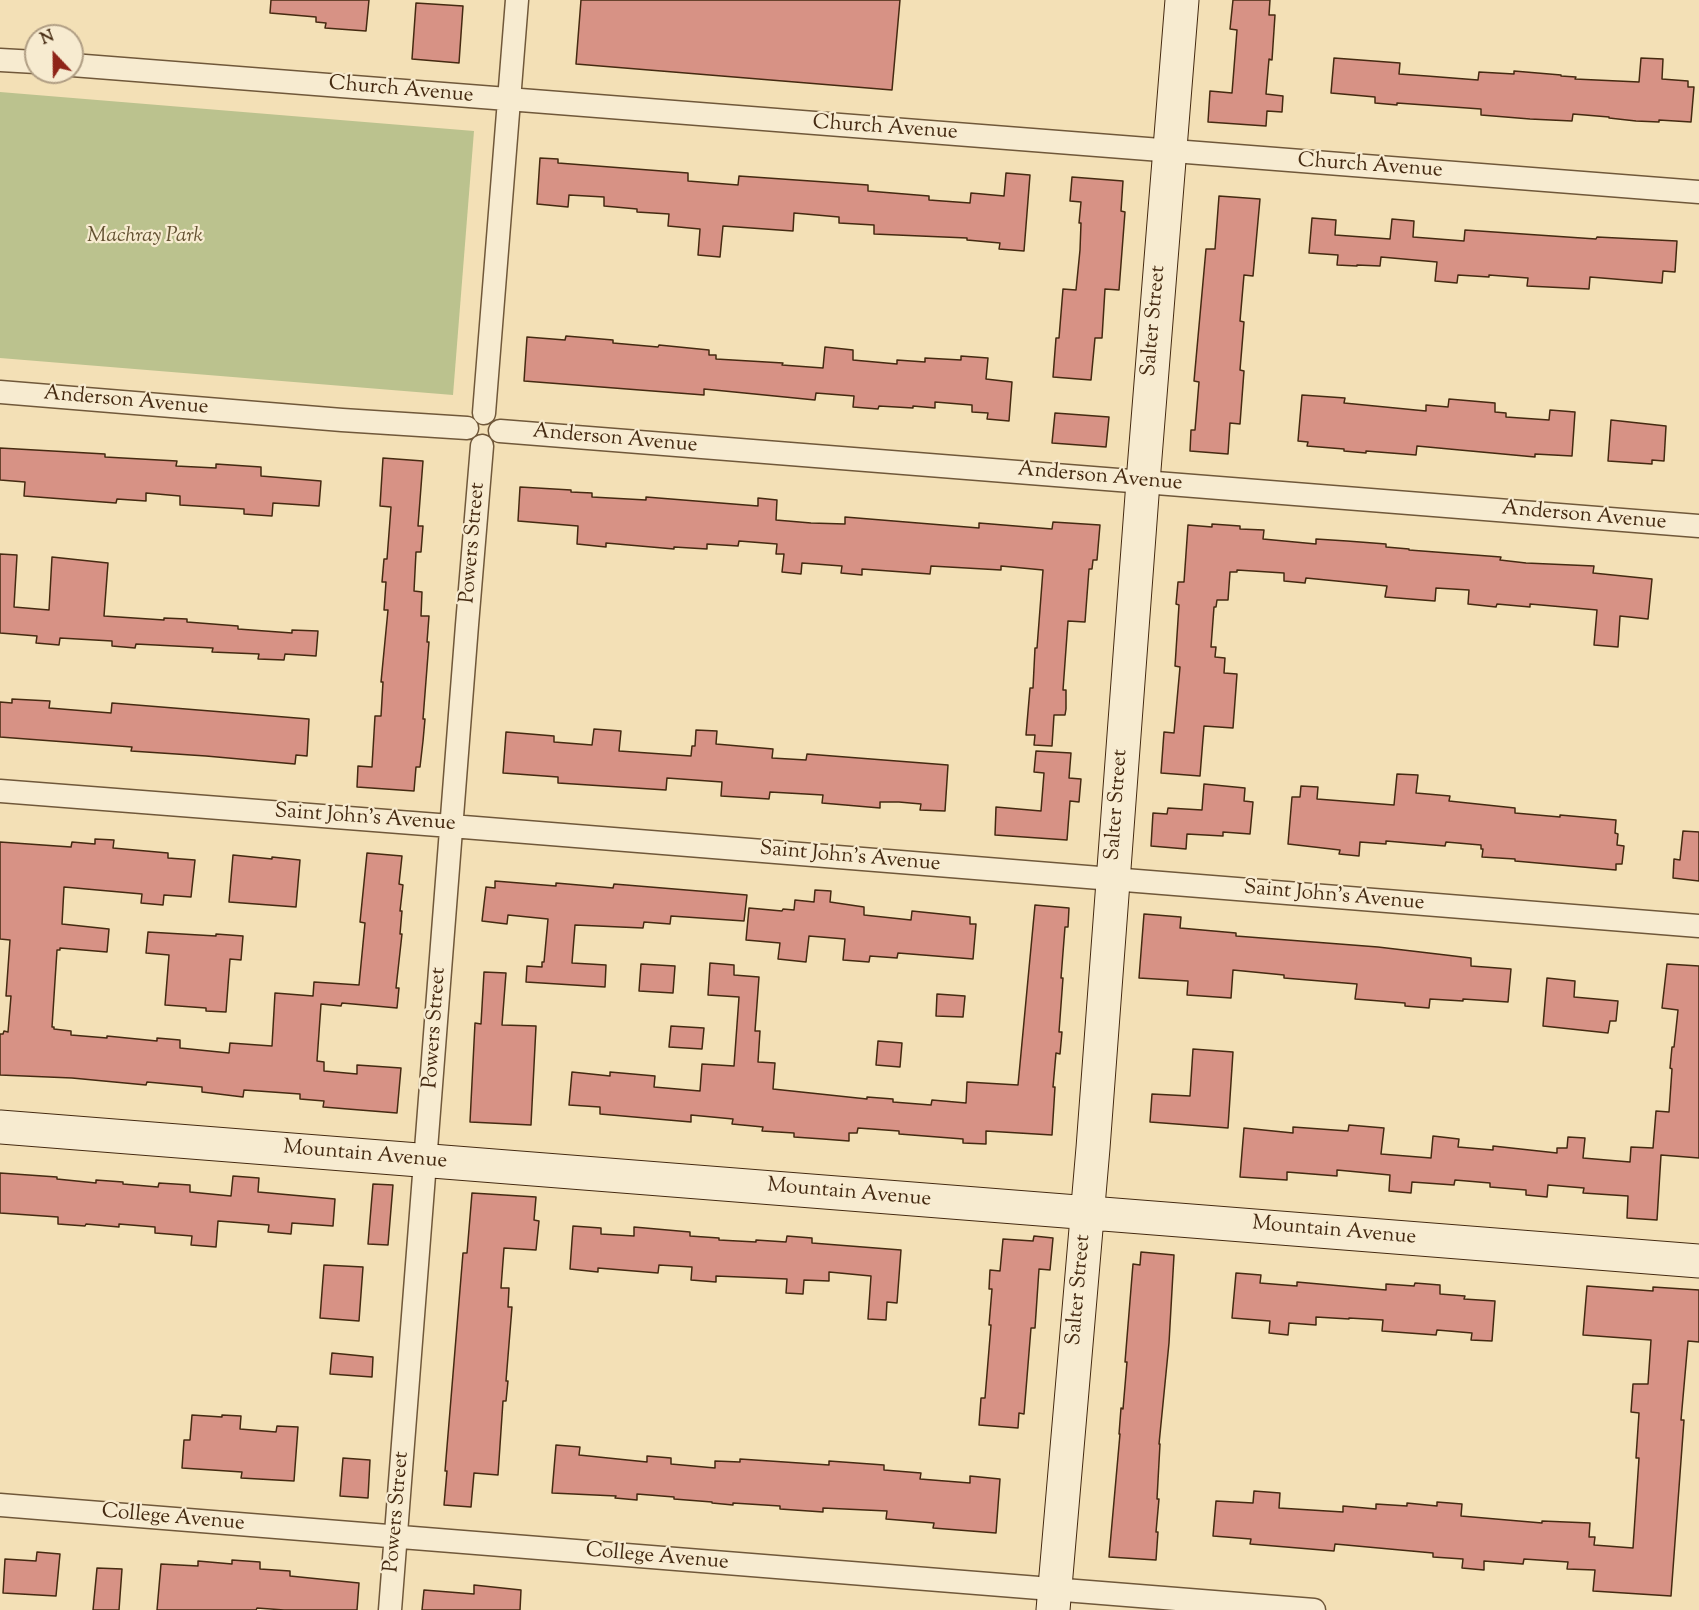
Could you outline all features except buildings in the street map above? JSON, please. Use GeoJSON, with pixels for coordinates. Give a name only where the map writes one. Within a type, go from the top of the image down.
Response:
{"type":"FeatureCollection","features":[{"type":"Feature","properties":{"kind":"main road","name":"Salter Street"},"geometry":{"type":"LineString","coordinates":[[1054,1600],[1093,1148],[1182,0]]}},
{"type":"Feature","properties":{"kind":"main road","name":"Mountain Avenue"},"geometry":{"type":"LineString","coordinates":[[0,1127],[1699,1261]]}},
{"type":"Feature","properties":{"kind":"street"},"geometry":{"type":"LineString","coordinates":[[484,413],[517,0]]}},
{"type":"Feature","properties":{"kind":"street"},"geometry":{"type":"LineString","coordinates":[[0,60],[24,61]]}},
{"type":"Feature","properties":{"kind":"street","name":"Church Avenue"},"geometry":{"type":"LineString","coordinates":[[84,66],[1699,192]]}},
{"type":"Feature","properties":{"kind":"street","name":"Anderson Avenue"},"geometry":{"type":"LineString","coordinates":[[0,392],[467,428]]}},
{"type":"Feature","properties":{"kind":"street"},"geometry":{"type":"LineString","coordinates":[[484,413],[494,417],[500,426],[496,440],[488,446],[473,442],[467,428],[471,419],[484,413]]}},
{"type":"Feature","properties":{"kind":"street","name":"Anderson Avenue"},"geometry":{"type":"LineString","coordinates":[[500,431],[1699,526]]}},
{"type":"Feature","properties":{"kind":"street","name":"Powers Street"},"geometry":{"type":"LineString","coordinates":[[390,1610],[482,446]]}},
{"type":"Feature","properties":{"kind":"street","name":"Saint John's Avenue"},"geometry":{"type":"LineString","coordinates":[[0,791],[1699,926]]}},
{"type":"Feature","properties":{"kind":"street","name":"College Avenue"},"geometry":{"type":"LineString","coordinates":[[0,1505],[397,1537],[1054,1600],[1314,1610]]}},
{"type":"Feature","properties":{"kind":"green space","name":"Machray Park"},"geometry":{"type":"Polygon","coordinates":[[[0,92],[474,131],[453,395],[0,358],[0,92]]]}}]}
